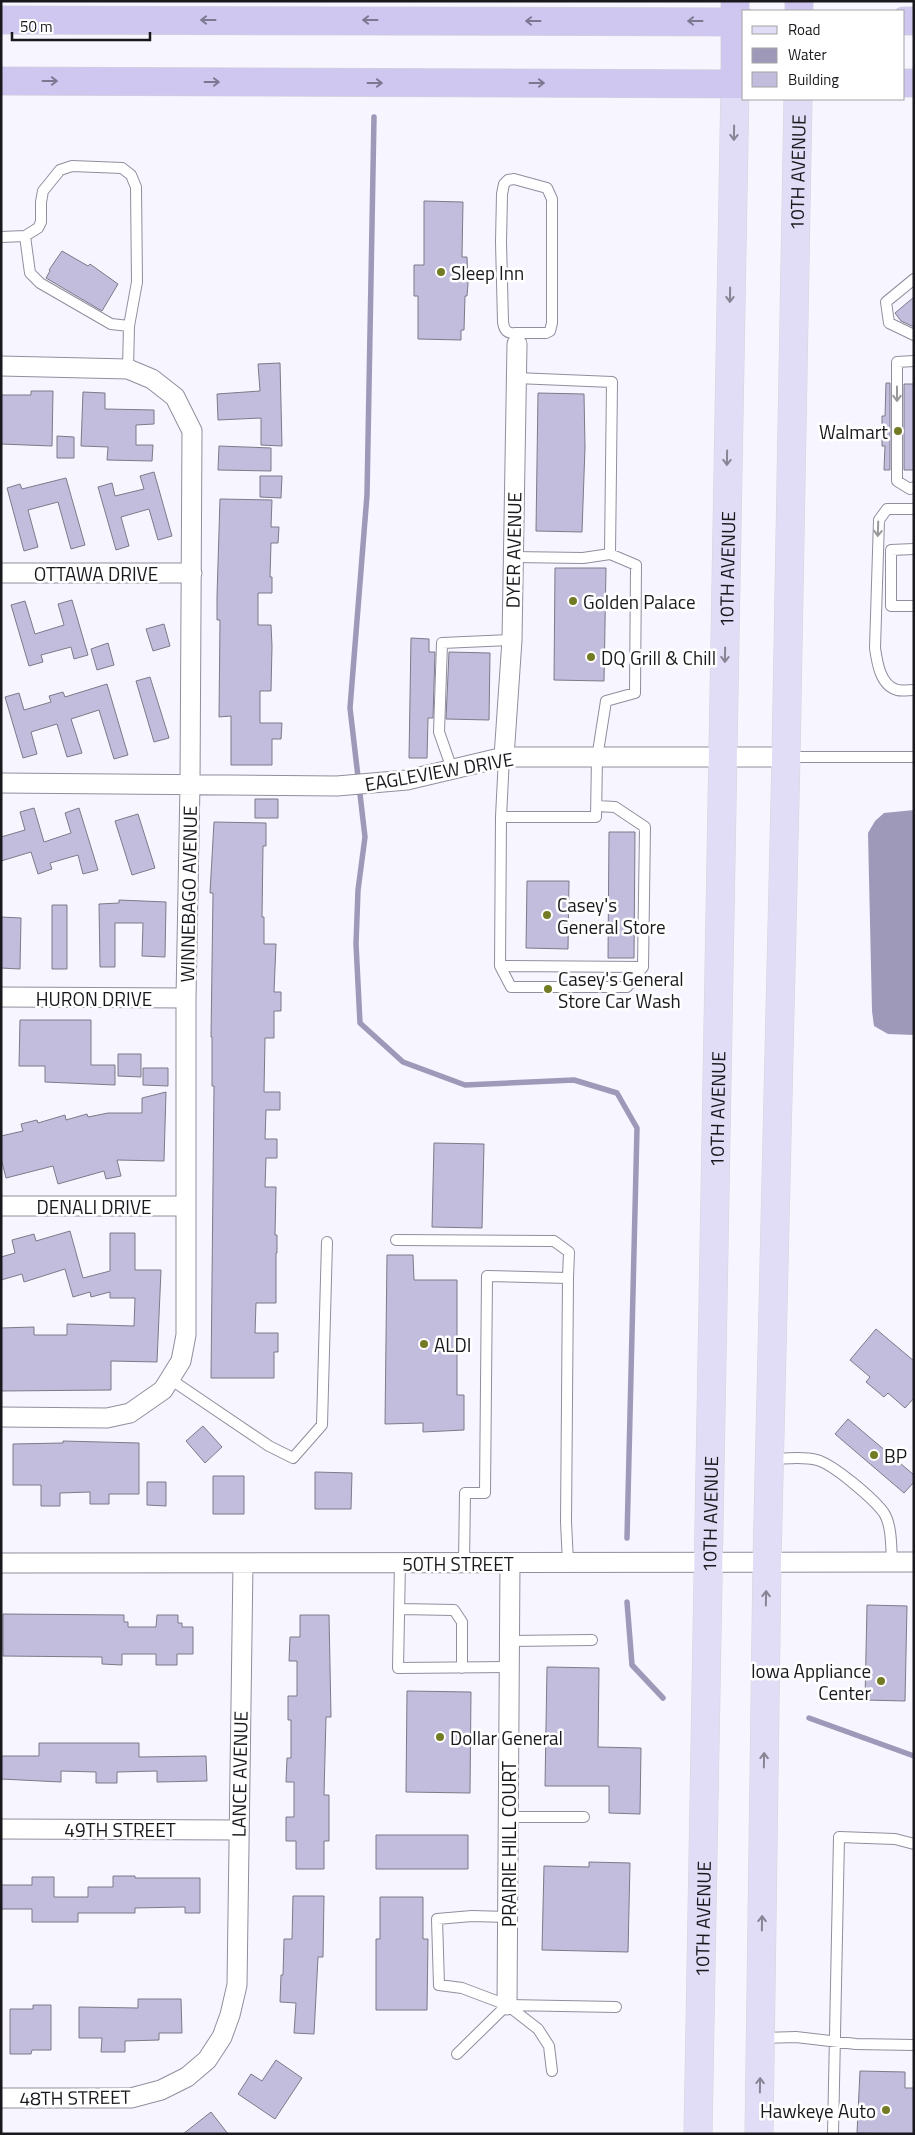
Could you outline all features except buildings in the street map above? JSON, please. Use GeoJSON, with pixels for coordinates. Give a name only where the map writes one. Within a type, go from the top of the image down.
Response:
{"type":"FeatureCollection","features":[{"type":"Feature","properties":{"kind":"highway"},"geometry":{"type":"LineString","coordinates":[[1,20],[738,15],[739,84],[1,81]]}},
{"type":"Feature","properties":{"kind":"main road","name":"10TH AVENUE"},"geometry":{"type":"LineString","coordinates":[[698,2134],[723,758],[739,84]]}},
{"type":"Feature","properties":{"kind":"main road","name":"10TH AVENUE"},"geometry":{"type":"LineString","coordinates":[[759,2134],[767,1562],[786,758],[798,100]]}},
{"type":"Feature","properties":{"kind":"street","name":"DYER AVENUE"},"geometry":{"type":"LineString","coordinates":[[504,757],[512,640],[516,339]]}},
{"type":"Feature","properties":{"kind":"street"},"geometry":{"type":"LineString","coordinates":[[1,366],[128,369]]}},
{"type":"Feature","properties":{"kind":"street","name":"WINNEBAGO AVENUE"},"geometry":{"type":"LineString","coordinates":[[128,369],[152,379],[174,397],[192,431],[190,784],[186,998],[186,1335],[181,1361],[167,1384]]}},
{"type":"Feature","properties":{"kind":"street","name":"OTTAWA DRIVE"},"geometry":{"type":"LineString","coordinates":[[1,573],[192,574]]}},
{"type":"Feature","properties":{"kind":"street","name":"EAGLEVIEW DRIVE"},"geometry":{"type":"LineString","coordinates":[[1,783],[370,785],[407,780],[504,757],[786,758]]}},
{"type":"Feature","properties":{"kind":"street","name":"HURON DRIVE"},"geometry":{"type":"LineString","coordinates":[[1,997],[186,998]]}},
{"type":"Feature","properties":{"kind":"street","name":"DENALI DRIVE"},"geometry":{"type":"LineString","coordinates":[[1,1206],[186,1206]]}},
{"type":"Feature","properties":{"kind":"street"},"geometry":{"type":"LineString","coordinates":[[1,1418],[107,1418],[130,1413],[167,1384]]}},
{"type":"Feature","properties":{"kind":"street","name":"50TH STREET"},"geometry":{"type":"LineString","coordinates":[[1,1563],[914,1562]]}},
{"type":"Feature","properties":{"kind":"street","name":"PRAIRIE HILL COURT"},"geometry":{"type":"LineString","coordinates":[[507,2005],[510,1563]]}},
{"type":"Feature","properties":{"kind":"street","name":"LANCE AVENUE"},"geometry":{"type":"LineString","coordinates":[[236,1985],[243,1564]]}},
{"type":"Feature","properties":{"kind":"street","name":"49TH STREET"},"geometry":{"type":"LineString","coordinates":[[1,1829],[238,1830]]}},
{"type":"Feature","properties":{"kind":"street","name":"48TH STREET"},"geometry":{"type":"LineString","coordinates":[[1,2098],[131,2098],[160,2090],[187,2077],[207,2060],[222,2037],[230,2015],[236,1985]]}},
{"type":"Feature","properties":{"kind":"lane"},"geometry":{"type":"LineString","coordinates":[[1,237],[25,236],[34,232],[41,222],[43,192],[60,170],[72,166],[122,168],[131,175],[136,187],[137,282],[129,326],[128,369]]}},
{"type":"Feature","properties":{"kind":"lane"},"geometry":{"type":"LineString","coordinates":[[514,179],[547,188],[552,199],[552,323],[550,331],[516,339],[504,329],[501,252],[502,194],[504,184],[508,180],[514,179]]}},
{"type":"Feature","properties":{"kind":"lane"},"geometry":{"type":"LineString","coordinates":[[25,236],[30,273],[40,283],[111,324],[129,326]]}},
{"type":"Feature","properties":{"kind":"lane"},"geometry":{"type":"LineString","coordinates":[[914,279],[886,302],[889,323],[914,335]]}},
{"type":"Feature","properties":{"kind":"lane"},"geometry":{"type":"LineString","coordinates":[[914,361],[897,362],[897,481],[910,489],[914,487]]}},
{"type":"Feature","properties":{"kind":"lane"},"geometry":{"type":"LineString","coordinates":[[516,378],[612,382],[610,554]]}},
{"type":"Feature","properties":{"kind":"lane"},"geometry":{"type":"LineString","coordinates":[[914,509],[887,509],[879,520],[875,648],[877,663],[882,677],[895,690],[914,690]]}},
{"type":"Feature","properties":{"kind":"lane"},"geometry":{"type":"LineString","coordinates":[[914,549],[891,550],[891,606],[914,606]]}},
{"type":"Feature","properties":{"kind":"lane"},"geometry":{"type":"LineString","coordinates":[[501,817],[596,817],[597,758],[606,701],[635,693],[636,565],[610,554],[583,558],[513,557]]}},
{"type":"Feature","properties":{"kind":"lane"},"geometry":{"type":"LineString","coordinates":[[452,769],[440,732],[442,643],[512,640]]}},
{"type":"Feature","properties":{"kind":"lane"},"geometry":{"type":"LineString","coordinates":[[504,757],[501,817],[500,966],[512,987],[626,987],[643,966],[645,827],[615,807],[597,806]]}},
{"type":"Feature","properties":{"kind":"lane"},"geometry":{"type":"LineString","coordinates":[[786,758],[914,757]]}},
{"type":"Feature","properties":{"kind":"lane"},"geometry":{"type":"LineString","coordinates":[[500,966],[643,966]]}},
{"type":"Feature","properties":{"kind":"lane"},"geometry":{"type":"LineString","coordinates":[[396,1240],[554,1241],[568,1252],[566,1522],[568,1562]]}},
{"type":"Feature","properties":{"kind":"lane"},"geometry":{"type":"LineString","coordinates":[[167,1384],[269,1446],[293,1458],[322,1425],[328,1242]]}},
{"type":"Feature","properties":{"kind":"lane"},"geometry":{"type":"LineString","coordinates":[[464,1562],[465,1494],[485,1493],[487,1276],[568,1278]]}},
{"type":"Feature","properties":{"kind":"lane"},"geometry":{"type":"LineString","coordinates":[[769,1459],[816,1460],[831,1467],[851,1482],[884,1513],[891,1535],[892,1562]]}},
{"type":"Feature","properties":{"kind":"lane"},"geometry":{"type":"LineString","coordinates":[[400,1563],[398,1668],[509,1667]]}},
{"type":"Feature","properties":{"kind":"lane"},"geometry":{"type":"LineString","coordinates":[[400,1609],[454,1610],[462,1622],[462,1668]]}},
{"type":"Feature","properties":{"kind":"lane"},"geometry":{"type":"LineString","coordinates":[[509,1641],[592,1640]]}},
{"type":"Feature","properties":{"kind":"lane"},"geometry":{"type":"LineString","coordinates":[[508,1817],[584,1817]]}},
{"type":"Feature","properties":{"kind":"lane"},"geometry":{"type":"LineString","coordinates":[[833,2134],[839,1837],[895,1839],[914,1844]]}},
{"type":"Feature","properties":{"kind":"lane"},"geometry":{"type":"LineString","coordinates":[[507,1917],[472,1916],[437,1919],[439,1985],[462,1988],[507,2005],[538,2029],[549,2046],[552,2071]]}},
{"type":"Feature","properties":{"kind":"lane"},"geometry":{"type":"LineString","coordinates":[[457,2054],[507,2005],[616,2007]]}},
{"type":"Feature","properties":{"kind":"lane"},"geometry":{"type":"LineString","coordinates":[[760,2038],[796,2037],[856,2044],[914,2045]]}},
{"type":"Feature","properties":{"kind":"water"},"geometry":{"type":"Polygon","coordinates":[[[914,810],[914,1035],[888,1034],[874,1026],[872,1011],[868,833],[875,821],[884,813],[914,810]]]}},
{"type":"Feature","properties":{"kind":"waterway"},"geometry":{"type":"LineString","coordinates":[[374,117],[367,495],[350,708],[365,837],[358,890],[356,944],[360,1023],[403,1062],[465,1085],[574,1080],[617,1093],[637,1128],[627,1538]]}},
{"type":"Feature","properties":{"kind":"waterway"},"geometry":{"type":"LineString","coordinates":[[627,1602],[632,1665],[663,1698]]}},
{"type":"Feature","properties":{"kind":"waterway"},"geometry":{"type":"LineString","coordinates":[[809,1718],[914,1756]]}},
{"type":"Feature","properties":{"kind":"place","name":"Sleep Inn"},"geometry":{"type":"Point","coordinates":[441,272]}},
{"type":"Feature","properties":{"kind":"place","name":"Walmart"},"geometry":{"type":"Point","coordinates":[898,431]}},
{"type":"Feature","properties":{"kind":"place","name":"Golden Palace"},"geometry":{"type":"Point","coordinates":[573,601]}},
{"type":"Feature","properties":{"kind":"place","name":"DQ Grill & Chill"},"geometry":{"type":"Point","coordinates":[591,657]}},
{"type":"Feature","properties":{"kind":"place","name":"Casey's General Store"},"geometry":{"type":"Point","coordinates":[547,915]}},
{"type":"Feature","properties":{"kind":"place","name":"Casey's General Store Car Wash"},"geometry":{"type":"Point","coordinates":[548,989]}},
{"type":"Feature","properties":{"kind":"place","name":"ALDI"},"geometry":{"type":"Point","coordinates":[424,1344]}},
{"type":"Feature","properties":{"kind":"place","name":"BP"},"geometry":{"type":"Point","coordinates":[874,1455]}},
{"type":"Feature","properties":{"kind":"place","name":"Iowa Appliance Center"},"geometry":{"type":"Point","coordinates":[881,1681]}},
{"type":"Feature","properties":{"kind":"place","name":"Dollar General"},"geometry":{"type":"Point","coordinates":[440,1737]}},
{"type":"Feature","properties":{"kind":"place","name":"Hawkeye Auto"},"geometry":{"type":"Point","coordinates":[886,2110]}}]}
